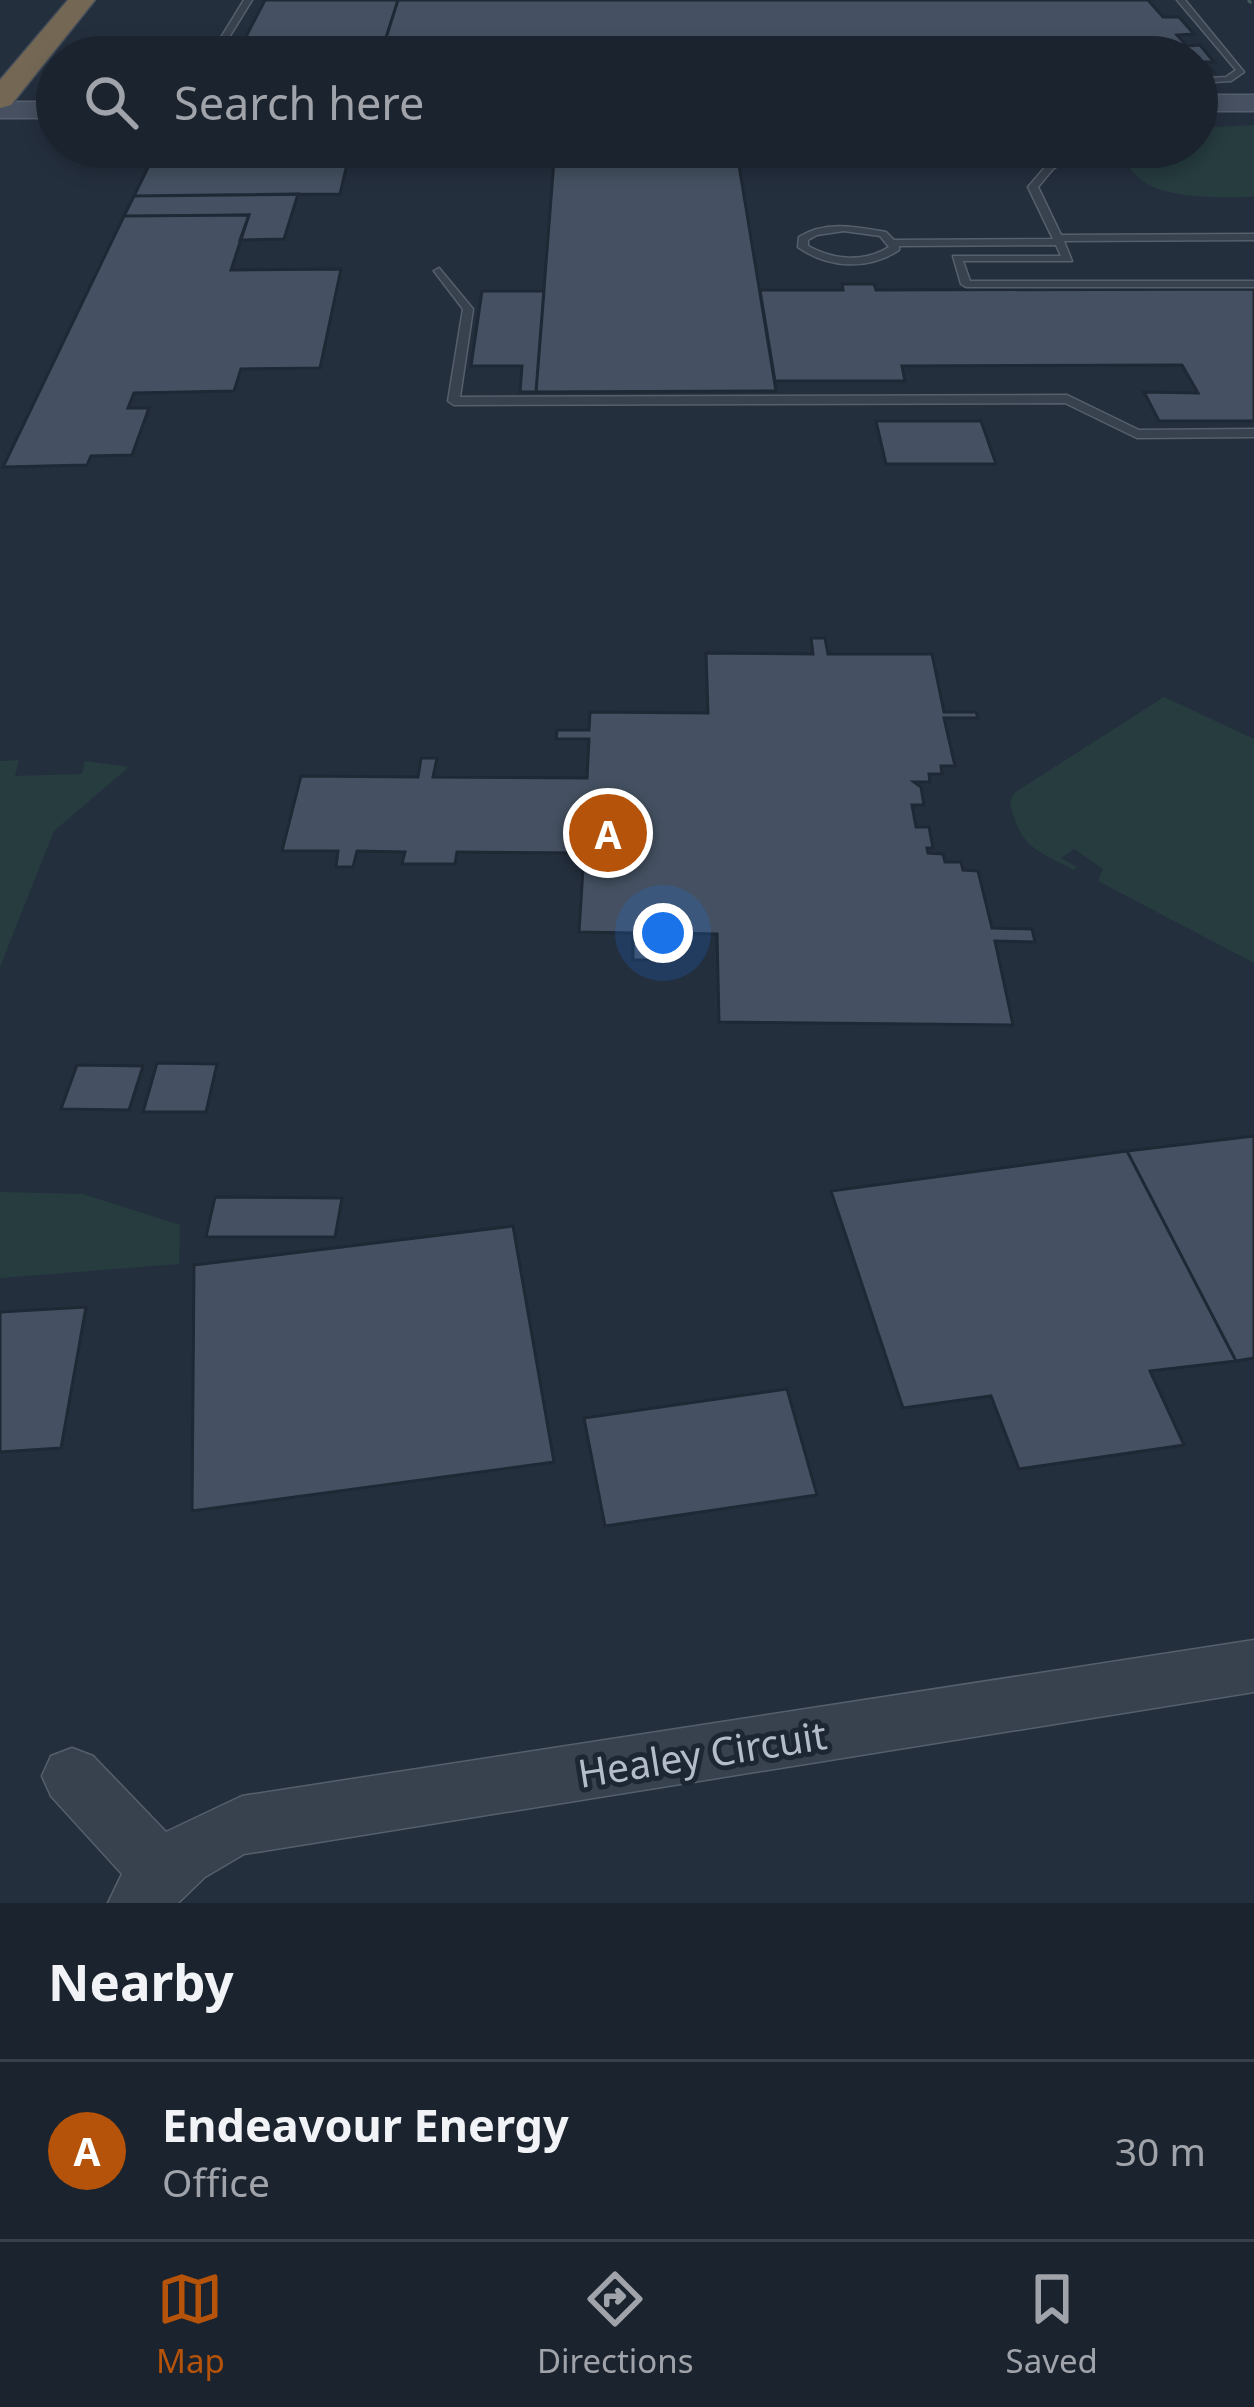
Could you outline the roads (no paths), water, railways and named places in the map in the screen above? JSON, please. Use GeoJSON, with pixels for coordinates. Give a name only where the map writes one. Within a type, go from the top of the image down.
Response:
{"type":"FeatureCollection","features":[{"type":"Feature","properties":{"kind":"highway"},"geometry":{"type":"LineString","coordinates":[[51,36],[82,0]]}},
{"type":"Feature","properties":{"kind":"highway"},"geometry":{"type":"LineString","coordinates":[[3,93],[36,54]]}},
{"type":"Feature","properties":{"kind":"main road"},"geometry":{"type":"LineString","coordinates":[[3,93],[36,102]]}},
{"type":"Feature","properties":{"kind":"main road"},"geometry":{"type":"LineString","coordinates":[[1218,106],[1254,106]]}},
{"type":"Feature","properties":{"kind":"street","name":"Healey Circuit"},"geometry":{"type":"LineString","coordinates":[[72,1776],[150,1887],[183,1852],[242,1825],[1254,1666]]}},
{"type":"Feature","properties":{"kind":"lane"},"geometry":{"type":"LineString","coordinates":[[226,36],[248,0]]}},
{"type":"Feature","properties":{"kind":"lane"},"geometry":{"type":"LineString","coordinates":[[1181,0],[1212,36]]}},
{"type":"Feature","properties":{"kind":"lane"},"geometry":{"type":"LineString","coordinates":[[1218,43],[1241,70],[1218,80]]}},
{"type":"Feature","properties":{"kind":"lane"},"geometry":{"type":"LineString","coordinates":[[1049,168],[1033,187],[1068,259],[957,258],[966,284],[1254,284]]}},
{"type":"Feature","properties":{"kind":"lane"},"geometry":{"type":"LineString","coordinates":[[895,244],[886,255],[858,261],[823,257],[801,243],[814,232],[844,228],[871,231],[895,244],[1254,240]]}},
{"type":"Feature","properties":{"kind":"lane"},"geometry":{"type":"LineString","coordinates":[[440,271],[467,309],[454,401],[1067,399],[1137,434],[1254,434]]}},
{"type":"Feature","properties":{"kind":"place","name":"Endeavour Energy"},"geometry":{"type":"Point","coordinates":[608,833]}}]}
